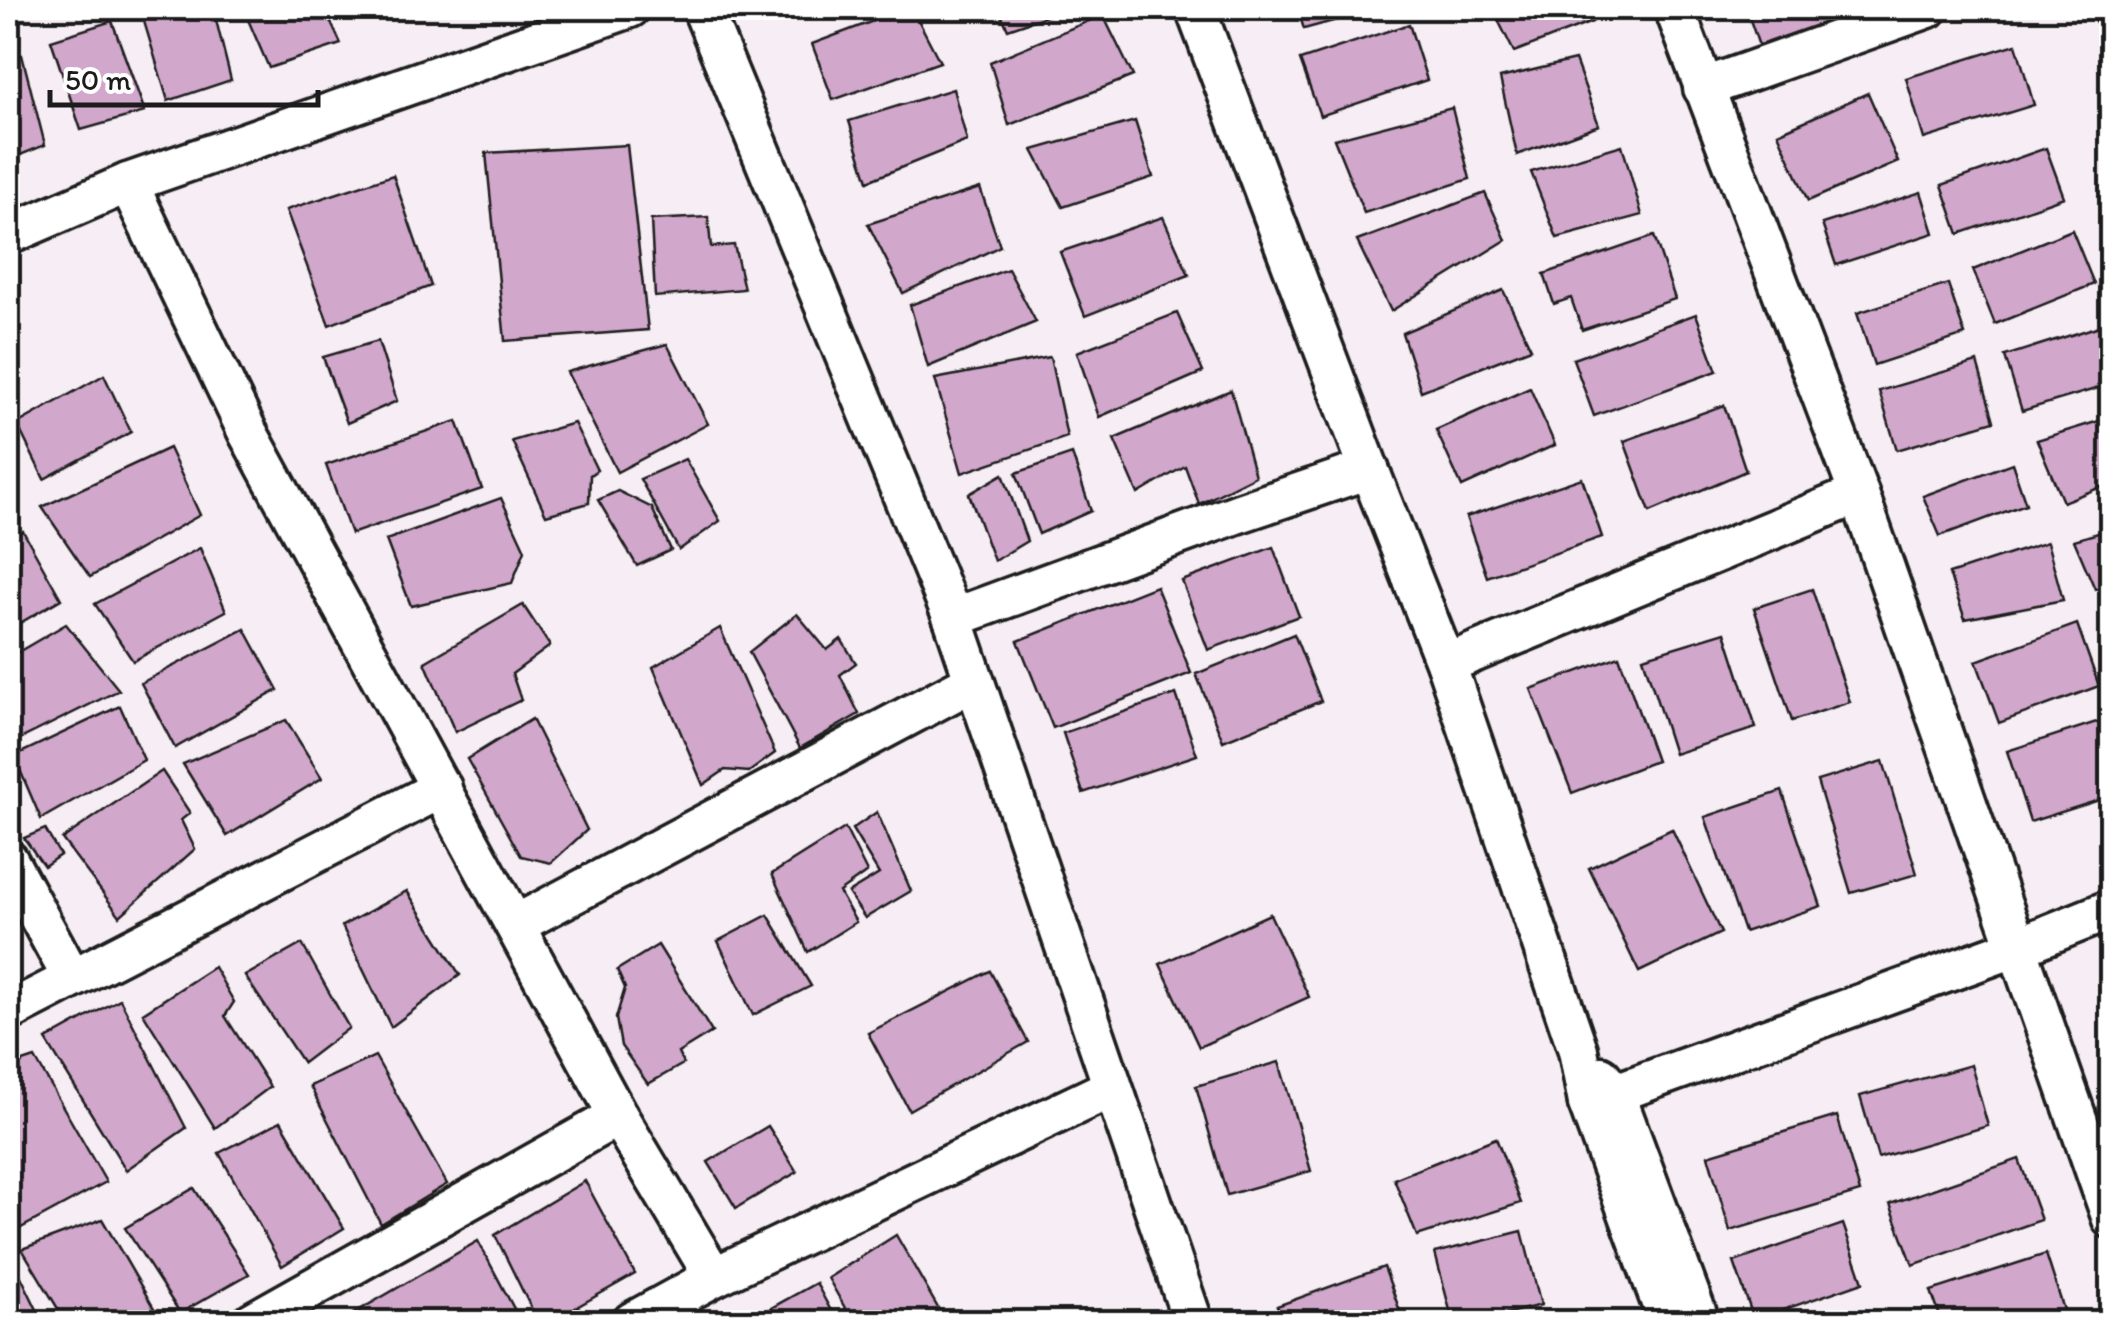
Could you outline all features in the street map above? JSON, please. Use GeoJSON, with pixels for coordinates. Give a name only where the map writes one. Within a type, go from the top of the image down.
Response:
{"type":"FeatureCollection","features":[{"type":"Feature","properties":{"kind":"street"},"geometry":{"type":"LineString","coordinates":[[8,235],[128,183],[630,8]]}},
{"type":"Feature","properties":{"kind":"street"},"geometry":{"type":"LineString","coordinates":[[702,8],[952,618],[1193,1322]]}},
{"type":"Feature","properties":{"kind":"street"},"geometry":{"type":"LineString","coordinates":[[1196,8],[1446,664],[1578,1050],[1700,1322]]}},
{"type":"Feature","properties":{"kind":"street"},"geometry":{"type":"LineString","coordinates":[[1674,8],[1859,494],[2112,1219]]}},
{"type":"Feature","properties":{"kind":"street"},"geometry":{"type":"LineString","coordinates":[[1703,88],[1928,8]]}},
{"type":"Feature","properties":{"kind":"street"},"geometry":{"type":"LineString","coordinates":[[128,183],[248,433],[618,1116],[714,1276]]}},
{"type":"Feature","properties":{"kind":"street"},"geometry":{"type":"LineString","coordinates":[[952,618],[1369,469]]}},
{"type":"Feature","properties":{"kind":"street"},"geometry":{"type":"LineString","coordinates":[[1446,664],[1859,494]]}},
{"type":"Feature","properties":{"kind":"street"},"geometry":{"type":"LineString","coordinates":[[514,925],[974,681]]}},
{"type":"Feature","properties":{"kind":"street"},"geometry":{"type":"LineString","coordinates":[[8,1012],[442,788]]}},
{"type":"Feature","properties":{"kind":"street"},"geometry":{"type":"LineString","coordinates":[[8,860],[72,978]]}},
{"type":"Feature","properties":{"kind":"street"},"geometry":{"type":"LineString","coordinates":[[1602,1098],[2017,948],[2112,908]]}},
{"type":"Feature","properties":{"kind":"street"},"geometry":{"type":"LineString","coordinates":[[632,1322],[714,1276],[1111,1088]]}},
{"type":"Feature","properties":{"kind":"street"},"geometry":{"type":"LineString","coordinates":[[1602,1098],[1668,1322]]}},
{"type":"Feature","properties":{"kind":"street"},"geometry":{"type":"LineString","coordinates":[[252,1322],[299,1310],[618,1116]]}},
{"type":"Feature","properties":{"kind":"building"},"geometry":{"type":"Polygon","coordinates":[[[140,8],[213,8],[231,80],[168,101],[140,8]]]}},
{"type":"Feature","properties":{"kind":"building"},"geometry":{"type":"Polygon","coordinates":[[[243,8],[324,8],[341,44],[269,68],[243,8]]]}},
{"type":"Feature","properties":{"kind":"building"},"geometry":{"type":"Polygon","coordinates":[[[912,8],[940,62],[833,100],[812,44],[912,8]]]}},
{"type":"Feature","properties":{"kind":"building"},"geometry":{"type":"Polygon","coordinates":[[[998,8],[1070,8],[1008,29],[998,8]]]}},
{"type":"Feature","properties":{"kind":"building"},"geometry":{"type":"Polygon","coordinates":[[[1297,8],[1381,8],[1304,29],[1297,8]]]}},
{"type":"Feature","properties":{"kind":"building"},"geometry":{"type":"Polygon","coordinates":[[[1492,8],[1584,8],[1592,22],[1514,52],[1492,8]]]}},
{"type":"Feature","properties":{"kind":"building"},"geometry":{"type":"Polygon","coordinates":[[[1746,8],[1833,8],[1839,21],[1760,49],[1746,8]]]}},
{"type":"Feature","properties":{"kind":"building"},"geometry":{"type":"Polygon","coordinates":[[[1103,15],[1133,76],[1009,125],[990,62],[1103,15]]]}},
{"type":"Feature","properties":{"kind":"building"},"geometry":{"type":"Polygon","coordinates":[[[112,21],[145,112],[81,130],[51,40],[112,21]]]}},
{"type":"Feature","properties":{"kind":"building"},"geometry":{"type":"Polygon","coordinates":[[[1409,24],[1427,80],[1320,116],[1300,60],[1409,24]]]}},
{"type":"Feature","properties":{"kind":"building"},"geometry":{"type":"Polygon","coordinates":[[[2016,44],[2034,105],[1924,139],[1906,78],[2016,44]]]}},
{"type":"Feature","properties":{"kind":"building"},"geometry":{"type":"Polygon","coordinates":[[[22,55],[45,145],[8,160],[8,59],[22,55]]]}},
{"type":"Feature","properties":{"kind":"building"},"geometry":{"type":"Polygon","coordinates":[[[1575,60],[1599,125],[1517,155],[1500,78],[1575,60]]]}},
{"type":"Feature","properties":{"kind":"building"},"geometry":{"type":"Polygon","coordinates":[[[953,89],[967,141],[868,181],[849,121],[953,89]]]}},
{"type":"Feature","properties":{"kind":"building"},"geometry":{"type":"Polygon","coordinates":[[[1868,93],[1898,162],[1808,201],[1778,133],[1868,93]]]}},
{"type":"Feature","properties":{"kind":"building"},"geometry":{"type":"Polygon","coordinates":[[[1452,108],[1470,179],[1364,213],[1334,139],[1452,108]]]}},
{"type":"Feature","properties":{"kind":"building"},"geometry":{"type":"Polygon","coordinates":[[[1135,121],[1153,177],[1063,207],[1033,150],[1135,121]]]}},
{"type":"Feature","properties":{"kind":"building"},"geometry":{"type":"Polygon","coordinates":[[[627,145],[648,330],[505,341],[486,153],[627,145]]]}},
{"type":"Feature","properties":{"kind":"building"},"geometry":{"type":"Polygon","coordinates":[[[1622,145],[1642,215],[1557,238],[1531,172],[1622,145]]]}},
{"type":"Feature","properties":{"kind":"building"},"geometry":{"type":"Polygon","coordinates":[[[2046,148],[2064,197],[1959,234],[1942,185],[2046,148]]]}},
{"type":"Feature","properties":{"kind":"building"},"geometry":{"type":"Polygon","coordinates":[[[393,175],[431,286],[329,325],[286,210],[393,175]]]}},
{"type":"Feature","properties":{"kind":"building"},"geometry":{"type":"Polygon","coordinates":[[[980,188],[1000,246],[903,293],[868,224],[980,188]]]}},
{"type":"Feature","properties":{"kind":"building"},"geometry":{"type":"Polygon","coordinates":[[[1921,192],[1934,233],[1836,265],[1822,224],[1921,192]]]}},
{"type":"Feature","properties":{"kind":"building"},"geometry":{"type":"Polygon","coordinates":[[[1485,193],[1506,240],[1391,311],[1357,241],[1485,193]]]}},
{"type":"Feature","properties":{"kind":"building"},"geometry":{"type":"Polygon","coordinates":[[[708,217],[711,247],[734,245],[744,289],[655,297],[651,220],[708,217]]]}},
{"type":"Feature","properties":{"kind":"building"},"geometry":{"type":"Polygon","coordinates":[[[1163,217],[1189,275],[1085,316],[1060,252],[1163,217]]]}},
{"type":"Feature","properties":{"kind":"building"},"geometry":{"type":"Polygon","coordinates":[[[2072,230],[2094,284],[1995,324],[1973,270],[2072,230]]]}},
{"type":"Feature","properties":{"kind":"building"},"geometry":{"type":"Polygon","coordinates":[[[1654,236],[1675,299],[1582,330],[1571,298],[1554,304],[1544,274],[1654,236]]]}},
{"type":"Feature","properties":{"kind":"building"},"geometry":{"type":"Polygon","coordinates":[[[1008,269],[1036,322],[928,367],[910,305],[1008,269]]]}},
{"type":"Feature","properties":{"kind":"building"},"geometry":{"type":"Polygon","coordinates":[[[1948,284],[1965,335],[1874,365],[1857,313],[1948,284]]]}},
{"type":"Feature","properties":{"kind":"building"},"geometry":{"type":"Polygon","coordinates":[[[1503,290],[1531,348],[1421,391],[1402,333],[1503,290]]]}},
{"type":"Feature","properties":{"kind":"building"},"geometry":{"type":"Polygon","coordinates":[[[1177,313],[1203,372],[1099,417],[1077,352],[1177,313]]]}},
{"type":"Feature","properties":{"kind":"building"},"geometry":{"type":"Polygon","coordinates":[[[1696,314],[1717,371],[1594,416],[1573,359],[1696,314]]]}},
{"type":"Feature","properties":{"kind":"building"},"geometry":{"type":"Polygon","coordinates":[[[2109,323],[2112,384],[2022,411],[2005,356],[2109,323]]]}},
{"type":"Feature","properties":{"kind":"building"},"geometry":{"type":"Polygon","coordinates":[[[378,341],[397,401],[347,423],[323,357],[378,341]]]}},
{"type":"Feature","properties":{"kind":"building"},"geometry":{"type":"Polygon","coordinates":[[[667,344],[708,424],[617,472],[567,372],[667,344]]]}},
{"type":"Feature","properties":{"kind":"building"},"geometry":{"type":"Polygon","coordinates":[[[1050,357],[1067,437],[962,473],[935,379],[1050,357]]]}},
{"type":"Feature","properties":{"kind":"building"},"geometry":{"type":"Polygon","coordinates":[[[1977,362],[1994,421],[1897,450],[1879,391],[1977,362]]]}},
{"type":"Feature","properties":{"kind":"building"},"geometry":{"type":"Polygon","coordinates":[[[104,375],[131,432],[44,479],[17,424],[104,375]]]}},
{"type":"Feature","properties":{"kind":"building"},"geometry":{"type":"Polygon","coordinates":[[[1530,388],[1555,445],[1462,487],[1436,430],[1530,388]]]}},
{"type":"Feature","properties":{"kind":"building"},"geometry":{"type":"Polygon","coordinates":[[[1231,390],[1255,476],[1199,504],[1185,466],[1138,494],[1114,439],[1231,390]]]}},
{"type":"Feature","properties":{"kind":"building"},"geometry":{"type":"Polygon","coordinates":[[[1724,405],[1746,471],[1650,512],[1624,441],[1724,405]]]}},
{"type":"Feature","properties":{"kind":"building"},"geometry":{"type":"Polygon","coordinates":[[[2112,417],[2112,483],[2063,502],[2037,440],[2112,417]]]}},
{"type":"Feature","properties":{"kind":"building"},"geometry":{"type":"Polygon","coordinates":[[[457,421],[482,489],[351,534],[326,465],[457,421]]]}},
{"type":"Feature","properties":{"kind":"building"},"geometry":{"type":"Polygon","coordinates":[[[574,423],[597,470],[590,475],[589,503],[546,515],[512,441],[574,423]]]}},
{"type":"Feature","properties":{"kind":"building"},"geometry":{"type":"Polygon","coordinates":[[[169,448],[200,515],[90,577],[42,507],[169,448]]]}},
{"type":"Feature","properties":{"kind":"building"},"geometry":{"type":"Polygon","coordinates":[[[1072,454],[1091,511],[1039,534],[1016,473],[1072,454]]]}},
{"type":"Feature","properties":{"kind":"building"},"geometry":{"type":"Polygon","coordinates":[[[685,459],[720,521],[679,550],[640,479],[685,459]]]}},
{"type":"Feature","properties":{"kind":"building"},"geometry":{"type":"Polygon","coordinates":[[[2012,463],[2026,504],[1940,536],[1923,496],[2012,463]]]}},
{"type":"Feature","properties":{"kind":"building"},"geometry":{"type":"Polygon","coordinates":[[[1003,474],[1027,541],[994,561],[969,494],[1003,474]]]}},
{"type":"Feature","properties":{"kind":"building"},"geometry":{"type":"Polygon","coordinates":[[[1582,478],[1602,537],[1487,577],[1466,517],[1582,478]]]}},
{"type":"Feature","properties":{"kind":"building"},"geometry":{"type":"Polygon","coordinates":[[[618,491],[652,508],[671,550],[637,566],[598,500],[618,491]]]}},
{"type":"Feature","properties":{"kind":"building"},"geometry":{"type":"Polygon","coordinates":[[[501,498],[525,550],[512,583],[411,606],[386,540],[501,498]]]}},
{"type":"Feature","properties":{"kind":"building"},"geometry":{"type":"Polygon","coordinates":[[[2112,529],[2112,585],[2095,589],[2074,540],[2112,529]]]}},
{"type":"Feature","properties":{"kind":"building"},"geometry":{"type":"Polygon","coordinates":[[[23,531],[61,599],[8,630],[8,539],[23,531]]]}},
{"type":"Feature","properties":{"kind":"building"},"geometry":{"type":"Polygon","coordinates":[[[2047,542],[2063,600],[1965,619],[1949,574],[2047,542]]]}},
{"type":"Feature","properties":{"kind":"building"},"geometry":{"type":"Polygon","coordinates":[[[1273,547],[1299,616],[1208,650],[1182,581],[1273,547]]]}},
{"type":"Feature","properties":{"kind":"building"},"geometry":{"type":"Polygon","coordinates":[[[200,548],[226,611],[133,661],[95,604],[200,548]]]}},
{"type":"Feature","properties":{"kind":"building"},"geometry":{"type":"Polygon","coordinates":[[[1156,586],[1191,673],[1053,728],[1018,641],[1156,586]]]}},
{"type":"Feature","properties":{"kind":"building"},"geometry":{"type":"Polygon","coordinates":[[[1812,589],[1850,702],[1792,721],[1754,608],[1812,589]]]}},
{"type":"Feature","properties":{"kind":"building"},"geometry":{"type":"Polygon","coordinates":[[[523,605],[550,646],[512,674],[521,700],[455,732],[425,662],[523,605]]]}},
{"type":"Feature","properties":{"kind":"building"},"geometry":{"type":"Polygon","coordinates":[[[797,614],[827,650],[841,639],[856,663],[840,675],[859,714],[800,748],[749,652],[797,614]]]}},
{"type":"Feature","properties":{"kind":"building"},"geometry":{"type":"Polygon","coordinates":[[[66,624],[119,690],[8,745],[8,658],[66,624]]]}},
{"type":"Feature","properties":{"kind":"building"},"geometry":{"type":"Polygon","coordinates":[[[2077,624],[2099,686],[1999,723],[1976,661],[2077,624]]]}},
{"type":"Feature","properties":{"kind":"building"},"geometry":{"type":"Polygon","coordinates":[[[720,628],[775,753],[749,772],[725,770],[703,785],[653,667],[720,628]]]}},
{"type":"Feature","properties":{"kind":"building"},"geometry":{"type":"Polygon","coordinates":[[[245,629],[278,690],[175,748],[141,683],[245,629]]]}},
{"type":"Feature","properties":{"kind":"building"},"geometry":{"type":"Polygon","coordinates":[[[1725,632],[1756,728],[1674,754],[1643,657],[1725,632]]]}},
{"type":"Feature","properties":{"kind":"building"},"geometry":{"type":"Polygon","coordinates":[[[1294,634],[1321,701],[1223,741],[1196,674],[1294,634]]]}},
{"type":"Feature","properties":{"kind":"building"},"geometry":{"type":"Polygon","coordinates":[[[1619,656],[1656,761],[1572,793],[1531,689],[1619,656]]]}},
{"type":"Feature","properties":{"kind":"building"},"geometry":{"type":"Polygon","coordinates":[[[1176,694],[1197,755],[1083,793],[1063,733],[1176,694]]]}},
{"type":"Feature","properties":{"kind":"building"},"geometry":{"type":"Polygon","coordinates":[[[120,706],[144,760],[41,819],[14,756],[120,706]]]}},
{"type":"Feature","properties":{"kind":"building"},"geometry":{"type":"Polygon","coordinates":[[[2112,717],[2112,796],[2030,822],[2007,751],[2112,717]]]}},
{"type":"Feature","properties":{"kind":"building"},"geometry":{"type":"Polygon","coordinates":[[[532,719],[587,830],[551,863],[521,856],[467,759],[532,719]]]}},
{"type":"Feature","properties":{"kind":"building"},"geometry":{"type":"Polygon","coordinates":[[[286,720],[322,778],[227,836],[183,764],[286,720]]]}},
{"type":"Feature","properties":{"kind":"building"},"geometry":{"type":"Polygon","coordinates":[[[1883,761],[1917,874],[1851,893],[1817,781],[1883,761]]]}},
{"type":"Feature","properties":{"kind":"building"},"geometry":{"type":"Polygon","coordinates":[[[162,771],[190,813],[181,820],[195,849],[120,916],[62,839],[162,771]]]}},
{"type":"Feature","properties":{"kind":"building"},"geometry":{"type":"Polygon","coordinates":[[[1782,791],[1821,906],[1744,932],[1705,817],[1782,791]]]}},
{"type":"Feature","properties":{"kind":"building"},"geometry":{"type":"Polygon","coordinates":[[[877,812],[911,891],[865,918],[848,893],[879,874],[852,829],[877,812]]]}},
{"type":"Feature","properties":{"kind":"building"},"geometry":{"type":"Polygon","coordinates":[[[845,828],[867,872],[839,892],[856,922],[808,952],[772,874],[845,828]]]}},
{"type":"Feature","properties":{"kind":"building"},"geometry":{"type":"Polygon","coordinates":[[[45,829],[60,855],[44,866],[24,838],[45,829]]]}},
{"type":"Feature","properties":{"kind":"building"},"geometry":{"type":"Polygon","coordinates":[[[1672,829],[1721,933],[1639,972],[1589,868],[1672,829]]]}},
{"type":"Feature","properties":{"kind":"building"},"geometry":{"type":"Polygon","coordinates":[[[407,891],[460,975],[391,1027],[342,926],[407,891]]]}},
{"type":"Feature","properties":{"kind":"building"},"geometry":{"type":"Polygon","coordinates":[[[1270,914],[1309,997],[1199,1047],[1160,964],[1270,914]]]}},
{"type":"Feature","properties":{"kind":"building"},"geometry":{"type":"Polygon","coordinates":[[[768,915],[811,986],[753,1015],[718,941],[768,915]]]}},
{"type":"Feature","properties":{"kind":"building"},"geometry":{"type":"Polygon","coordinates":[[[302,944],[349,1028],[303,1063],[245,976],[302,944]]]}},
{"type":"Feature","properties":{"kind":"building"},"geometry":{"type":"Polygon","coordinates":[[[658,945],[712,1032],[678,1053],[683,1064],[648,1084],[621,1046],[616,1018],[625,988],[617,970],[658,945]]]}},
{"type":"Feature","properties":{"kind":"building"},"geometry":{"type":"Polygon","coordinates":[[[214,967],[234,1002],[225,1016],[270,1087],[215,1128],[143,1013],[214,967]]]}},
{"type":"Feature","properties":{"kind":"building"},"geometry":{"type":"Polygon","coordinates":[[[990,971],[1028,1042],[909,1110],[868,1033],[990,971]]]}},
{"type":"Feature","properties":{"kind":"building"},"geometry":{"type":"Polygon","coordinates":[[[120,999],[186,1128],[126,1170],[46,1040],[120,999]]]}},
{"type":"Feature","properties":{"kind":"building"},"geometry":{"type":"Polygon","coordinates":[[[375,1056],[447,1184],[381,1224],[310,1086],[375,1056]]]}},
{"type":"Feature","properties":{"kind":"building"},"geometry":{"type":"Polygon","coordinates":[[[35,1058],[106,1182],[19,1229],[8,1209],[8,1067],[35,1058]]]}},
{"type":"Feature","properties":{"kind":"building"},"geometry":{"type":"Polygon","coordinates":[[[1279,1062],[1311,1171],[1227,1195],[1196,1086],[1279,1062]]]}},
{"type":"Feature","properties":{"kind":"building"},"geometry":{"type":"Polygon","coordinates":[[[1971,1065],[1988,1126],[1878,1158],[1860,1096],[1971,1065]]]}},
{"type":"Feature","properties":{"kind":"building"},"geometry":{"type":"Polygon","coordinates":[[[1837,1116],[1860,1192],[1730,1231],[1708,1155],[1837,1116]]]}},
{"type":"Feature","properties":{"kind":"building"},"geometry":{"type":"Polygon","coordinates":[[[281,1121],[344,1228],[282,1266],[219,1153],[281,1121]]]}},
{"type":"Feature","properties":{"kind":"building"},"geometry":{"type":"Polygon","coordinates":[[[768,1126],[797,1172],[736,1208],[708,1162],[768,1126]]]}},
{"type":"Feature","properties":{"kind":"building"},"geometry":{"type":"Polygon","coordinates":[[[1496,1138],[1521,1203],[1417,1236],[1394,1179],[1496,1138]]]}},
{"type":"Feature","properties":{"kind":"building"},"geometry":{"type":"Polygon","coordinates":[[[2019,1159],[2041,1220],[1913,1265],[1890,1204],[2019,1159]]]}},
{"type":"Feature","properties":{"kind":"building"},"geometry":{"type":"Polygon","coordinates":[[[585,1181],[635,1274],[550,1322],[538,1322],[495,1235],[585,1181]]]}},
{"type":"Feature","properties":{"kind":"building"},"geometry":{"type":"Polygon","coordinates":[[[194,1188],[249,1274],[180,1313],[125,1228],[194,1188]]]}},
{"type":"Feature","properties":{"kind":"building"},"geometry":{"type":"Polygon","coordinates":[[[102,1219],[162,1322],[66,1322],[22,1249],[102,1219]]]}},
{"type":"Feature","properties":{"kind":"building"},"geometry":{"type":"Polygon","coordinates":[[[1843,1224],[1863,1282],[1754,1320],[1734,1262],[1843,1224]]]}},
{"type":"Feature","properties":{"kind":"building"},"geometry":{"type":"Polygon","coordinates":[[[1522,1231],[1541,1305],[1473,1322],[1453,1322],[1435,1253],[1522,1231]]]}},
{"type":"Feature","properties":{"kind":"building"},"geometry":{"type":"Polygon","coordinates":[[[896,1235],[946,1322],[853,1322],[828,1278],[896,1235]]]}},
{"type":"Feature","properties":{"kind":"building"},"geometry":{"type":"Polygon","coordinates":[[[478,1241],[521,1322],[354,1322],[351,1315],[478,1241]]]}},
{"type":"Feature","properties":{"kind":"building"},"geometry":{"type":"Polygon","coordinates":[[[2046,1254],[2066,1316],[2046,1322],[1942,1322],[1931,1291],[2046,1254]]]}},
{"type":"Feature","properties":{"kind":"building"},"geometry":{"type":"Polygon","coordinates":[[[13,1260],[43,1322],[8,1322],[8,1263],[13,1260]]]}},
{"type":"Feature","properties":{"kind":"building"},"geometry":{"type":"Polygon","coordinates":[[[1384,1267],[1404,1322],[1283,1322],[1277,1306],[1384,1267]]]}},
{"type":"Feature","properties":{"kind":"building"},"geometry":{"type":"Polygon","coordinates":[[[816,1283],[837,1322],[746,1322],[816,1283]]]}}]}
